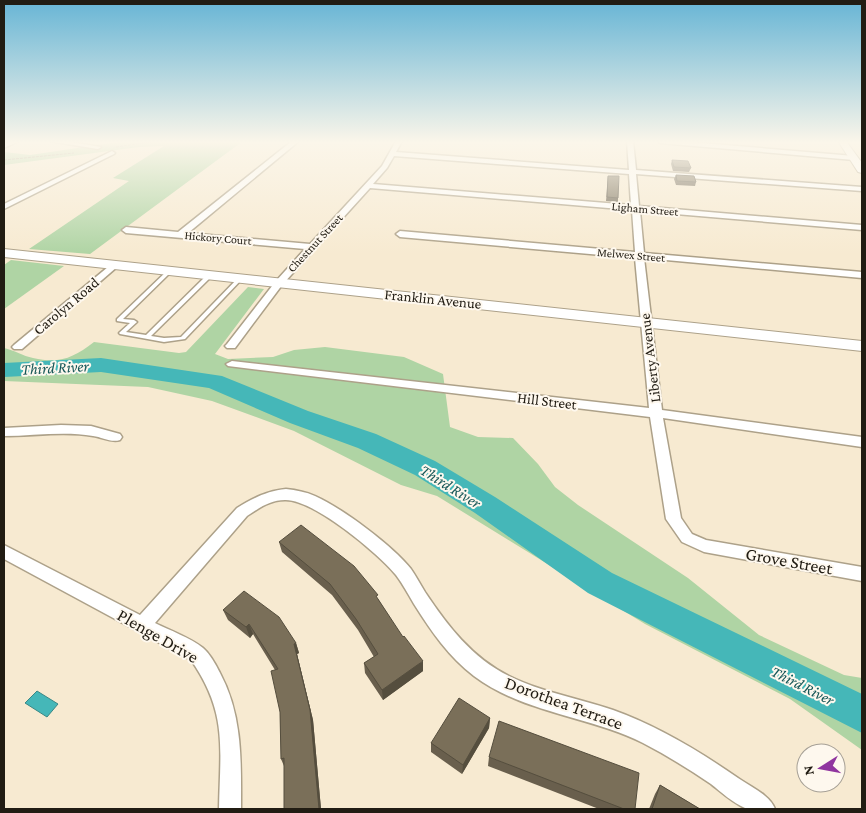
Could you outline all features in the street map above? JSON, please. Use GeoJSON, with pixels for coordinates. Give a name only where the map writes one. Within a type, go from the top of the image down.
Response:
{"type":"FeatureCollection","features":[{"type":"Feature","properties":{"kind":"main road","name":"Franklin Avenue"},"geometry":{"type":"LineString","coordinates":[[4,253],[862,346]]}},
{"type":"Feature","properties":{"kind":"street"},"geometry":{"type":"LineString","coordinates":[[4,207],[60,179]]}},
{"type":"Feature","properties":{"kind":"street"},"geometry":{"type":"LineString","coordinates":[[180,235],[249,179]]}},
{"type":"Feature","properties":{"kind":"street","name":"Chestnut Street"},"geometry":{"type":"LineString","coordinates":[[231,346],[279,283],[310,247],[375,179]]}},
{"type":"Feature","properties":{"kind":"street","name":"Liberty Avenue"},"geometry":{"type":"LineString","coordinates":[[633,179],[637,208],[645,322],[656,413],[674,520],[687,538],[704,546],[716,548]]}},
{"type":"Feature","properties":{"kind":"street"},"geometry":{"type":"LineString","coordinates":[[726,179],[862,189]]}},
{"type":"Feature","properties":{"kind":"street","name":"Ligham Street"},"geometry":{"type":"LineString","coordinates":[[369,186],[862,227]]}},
{"type":"Feature","properties":{"kind":"street","name":"Hickory Court"},"geometry":{"type":"LineString","coordinates":[[126,230],[310,247]]}},
{"type":"Feature","properties":{"kind":"street","name":"Melwex Street"},"geometry":{"type":"LineString","coordinates":[[400,234],[862,275]]}},
{"type":"Feature","properties":{"kind":"street","name":"Carolyn Road"},"geometry":{"type":"LineString","coordinates":[[18,347],[114,265]]}},
{"type":"Feature","properties":{"kind":"street","name":"Hill Street"},"geometry":{"type":"LineString","coordinates":[[232,364],[656,413],[862,442]]}},
{"type":"Feature","properties":{"kind":"street"},"geometry":{"type":"LineString","coordinates":[[4,432],[84,430],[105,432],[115,437]]}},
{"type":"Feature","properties":{"kind":"street","name":"Dorothea Terrace"},"geometry":{"type":"LineString","coordinates":[[142,625],[242,512],[259,501],[278,495],[293,494],[306,497],[367,539],[400,568],[445,636],[482,671],[538,698],[596,714],[634,728],[704,767],[764,809]]}},
{"type":"Feature","properties":{"kind":"street","name":"Grove Street"},"geometry":{"type":"LineString","coordinates":[[716,548],[862,574]]}},
{"type":"Feature","properties":{"kind":"street","name":"Plenge Drive"},"geometry":{"type":"LineString","coordinates":[[4,551],[196,654],[215,679],[227,709],[230,727],[230,809]]}},
{"type":"Feature","properties":{"kind":"lane"},"geometry":{"type":"LineString","coordinates":[[170,271],[119,320],[134,322],[122,333],[164,340],[183,338],[241,278]]}},
{"type":"Feature","properties":{"kind":"lane"},"geometry":{"type":"LineString","coordinates":[[147,337],[210,275]]}},
{"type":"Feature","properties":{"kind":"green space"},"geometry":{"type":"Polygon","coordinates":[[[118,179],[192,179],[90,254],[29,249],[129,181],[118,179]]]}},
{"type":"Feature","properties":{"kind":"green space"},"geometry":{"type":"Polygon","coordinates":[[[11,260],[64,266],[4,309],[4,265],[11,260]]]}},
{"type":"Feature","properties":{"kind":"green space"},"geometry":{"type":"Polygon","coordinates":[[[248,287],[264,289],[215,354],[228,359],[273,357],[294,350],[325,347],[404,357],[443,374],[450,427],[478,437],[513,438],[538,464],[555,487],[578,505],[688,578],[759,635],[844,675],[862,678],[862,750],[790,699],[645,624],[437,496],[401,485],[294,431],[212,401],[148,387],[4,381],[4,348],[43,360],[59,360],[73,356],[94,342],[179,353],[186,352],[248,287]]]}},
{"type":"Feature","properties":{"kind":"water"},"geometry":{"type":"Polygon","coordinates":[[[37,691],[58,704],[47,717],[25,703],[37,691]]]}},
{"type":"Feature","properties":{"kind":"building"},"geometry":{"type":"Polygon","coordinates":[[[608,179],[619,179],[618,198],[607,197],[608,179]]]}},
{"type":"Feature","properties":{"kind":"building"},"geometry":{"type":"Polygon","coordinates":[[[677,179],[695,179],[696,182],[677,181],[677,179]]]}},
{"type":"Feature","properties":{"kind":"building"},"geometry":{"type":"Polygon","coordinates":[[[301,525],[354,566],[378,595],[376,596],[403,637],[423,661],[382,690],[364,663],[378,654],[356,619],[330,584],[279,542],[301,525]]]}},
{"type":"Feature","properties":{"kind":"building"},"geometry":{"type":"Polygon","coordinates":[[[244,591],[279,617],[296,643],[294,644],[310,710],[319,809],[284,809],[284,758],[281,759],[280,712],[271,671],[278,669],[249,624],[246,627],[223,610],[244,591]]]}},
{"type":"Feature","properties":{"kind":"building"},"geometry":{"type":"Polygon","coordinates":[[[459,698],[490,718],[463,765],[431,743],[459,698]]]}},
{"type":"Feature","properties":{"kind":"building"},"geometry":{"type":"Polygon","coordinates":[[[499,721],[639,773],[635,809],[624,809],[489,757],[499,721]]]}},
{"type":"Feature","properties":{"kind":"building"},"geometry":{"type":"Polygon","coordinates":[[[660,785],[700,809],[652,809],[660,785]]]}},
{"type":"Feature","properties":{"kind":"waterway","name":"Third River"},"geometry":{"type":"LineString","coordinates":[[4,370],[101,365],[214,381],[299,417],[367,441],[425,468],[485,505],[600,583],[862,714]]}}]}
